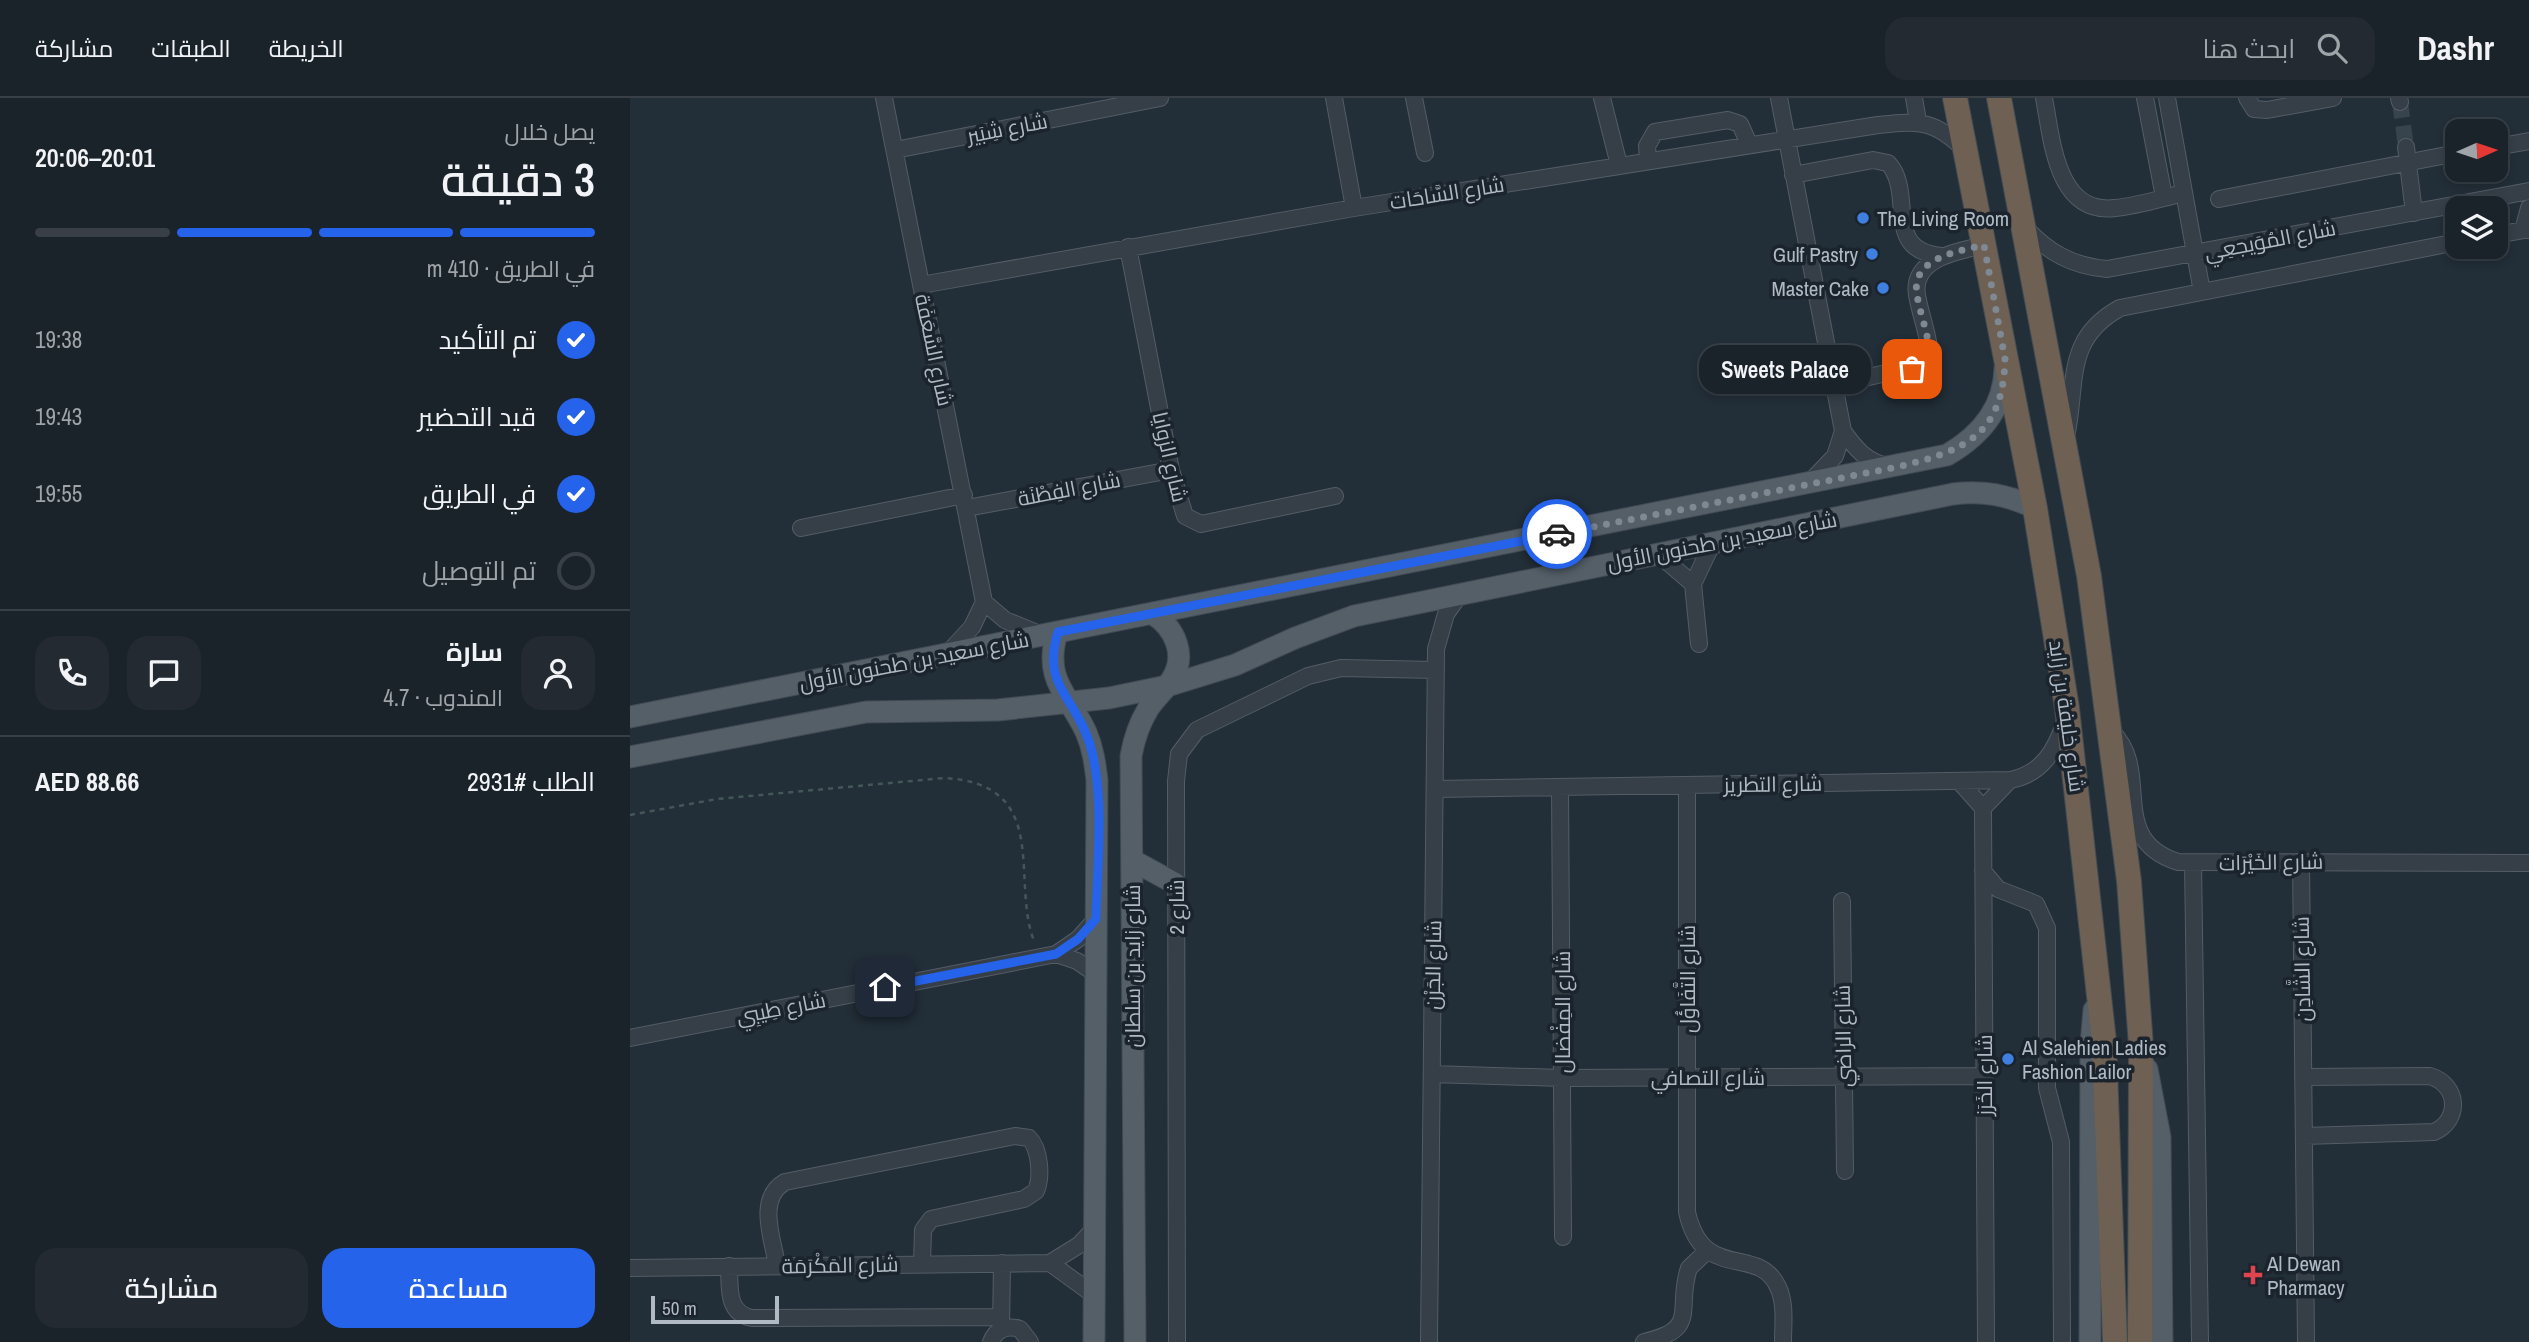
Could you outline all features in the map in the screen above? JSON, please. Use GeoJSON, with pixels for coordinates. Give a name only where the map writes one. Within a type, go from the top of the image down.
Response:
{"type":"FeatureCollection","features":[{"type":"Feature","properties":{"kind":"highway","name":"شارع خليفة بن زايد"},"geometry":{"type":"LineString","coordinates":[[1955,98],[2035,508],[2067,708],[2108,1093],[2115,1342]]}},
{"type":"Feature","properties":{"kind":"highway","name":"شارع خليفة بن زايد"},"geometry":{"type":"LineString","coordinates":[[1999,98],[2089,576],[2106,726],[2129,881],[2141,1046],[2140,1342]]}},
{"type":"Feature","properties":{"kind":"main road","name":"شارع سعيد بن طحنون الأول"},"geometry":{"type":"LineString","coordinates":[[630,717],[1947,455],[1975,436],[1995,409],[2003,385],[2005,359]]}},
{"type":"Feature","properties":{"kind":"main road","name":"شارع سعيد بن طحنون الأول"},"geometry":{"type":"LineString","coordinates":[[630,757],[866,712],[999,710],[1069,705],[1167,686],[1235,665],[1295,638],[1354,616],[1969,492],[2003,495],[2035,508]]}},
{"type":"Feature","properties":{"kind":"main road","name":"شارع زايد بن سلطان"},"geometry":{"type":"LineString","coordinates":[[1135,1342],[1131,770],[1134,743],[1150,706],[1167,686],[1178,667],[1178,646],[1169,627],[1153,614]]}},
{"type":"Feature","properties":{"kind":"main road","name":"شارع زايد بن سلطان"},"geometry":{"type":"LineString","coordinates":[[1050,634],[1053,670],[1086,733],[1095,764],[1094,1342]]}},
{"type":"Feature","properties":{"kind":"main road"},"geometry":{"type":"LineString","coordinates":[[1132,860],[1176,884]]}},
{"type":"Feature","properties":{"kind":"main road"},"geometry":{"type":"LineString","coordinates":[[2090,1342],[2091,1044],[2098,987]]}},
{"type":"Feature","properties":{"kind":"main road"},"geometry":{"type":"LineString","coordinates":[[2141,1046],[2160,1137],[2162,1342]]}},
{"type":"Feature","properties":{"kind":"street","name":"شارع السَّعَفَة"},"geometry":{"type":"LineString","coordinates":[[884,98],[984,602]]}},
{"type":"Feature","properties":{"kind":"street","name":"شارع شِبَير"},"geometry":{"type":"LineString","coordinates":[[895,150],[1160,98]]}},
{"type":"Feature","properties":{"kind":"street"},"geometry":{"type":"LineString","coordinates":[[1334,98],[1354,208]]}},
{"type":"Feature","properties":{"kind":"street"},"geometry":{"type":"LineString","coordinates":[[1414,98],[1425,153]]}},
{"type":"Feature","properties":{"kind":"street"},"geometry":{"type":"LineString","coordinates":[[1602,98],[1619,165]]}},
{"type":"Feature","properties":{"kind":"street"},"geometry":{"type":"LineString","coordinates":[[1779,98],[1843,431],[1835,456],[1806,484]]}},
{"type":"Feature","properties":{"kind":"street"},"geometry":{"type":"LineString","coordinates":[[1914,98],[1918,121],[1943,131],[1966,150]]}},
{"type":"Feature","properties":{"kind":"street"},"geometry":{"type":"LineString","coordinates":[[2044,98],[2061,174],[2075,196],[2097,207],[2112,209],[2185,192]]}},
{"type":"Feature","properties":{"kind":"street"},"geometry":{"type":"LineString","coordinates":[[2145,98],[2164,197]]}},
{"type":"Feature","properties":{"kind":"street"},"geometry":{"type":"LineString","coordinates":[[2167,98],[2202,292]]}},
{"type":"Feature","properties":{"kind":"street"},"geometry":{"type":"LineString","coordinates":[[2247,98],[2254,109],[2267,110],[2333,98]]}},
{"type":"Feature","properties":{"kind":"street"},"geometry":{"type":"LineString","coordinates":[[1648,160],[1647,146],[1655,132],[1727,120],[1740,124],[1749,144]]}},
{"type":"Feature","properties":{"kind":"street","name":"شارع السَّاحَات"},"geometry":{"type":"LineString","coordinates":[[920,285],[1354,208],[1787,138],[1918,121]]}},
{"type":"Feature","properties":{"kind":"street"},"geometry":{"type":"LineString","coordinates":[[2508,145],[2529,141]]}},
{"type":"Feature","properties":{"kind":"street"},"geometry":{"type":"LineString","coordinates":[[2219,199],[2407,154],[2445,153]]}},
{"type":"Feature","properties":{"kind":"street"},"geometry":{"type":"LineString","coordinates":[[2407,154],[2414,213]]}},
{"type":"Feature","properties":{"kind":"street"},"geometry":{"type":"LineString","coordinates":[[1793,175],[1873,160],[1888,163],[1896,176],[1907,237],[1920,251],[1942,256]]}},
{"type":"Feature","properties":{"kind":"street","name":"شارع المُوَيجعِي"},"geometry":{"type":"LineString","coordinates":[[2023,224],[2052,252],[2093,268],[2122,268],[2529,191]]}},
{"type":"Feature","properties":{"kind":"street"},"geometry":{"type":"LineString","coordinates":[[2508,233],[2528,229],[2529,208]]}},
{"type":"Feature","properties":{"kind":"street"},"geometry":{"type":"LineString","coordinates":[[1834,385],[1921,365],[1928,358],[1929,348],[1916,286],[1928,265],[1942,256],[1984,245]]}},
{"type":"Feature","properties":{"kind":"street","name":"شارع المُوَيجعِي"},"geometry":{"type":"LineString","coordinates":[[2065,442],[2077,356],[2098,323],[2132,304],[2445,245]]}},
{"type":"Feature","properties":{"kind":"street","name":"شارع الزوايا"},"geometry":{"type":"LineString","coordinates":[[1128,247],[1171,470],[1185,516],[1201,524],[1335,496]]}},
{"type":"Feature","properties":{"kind":"street"},"geometry":{"type":"LineString","coordinates":[[1843,431],[1871,460],[1897,467]]}},
{"type":"Feature","properties":{"kind":"street","name":"شارع الفِطْنَة"},"geometry":{"type":"LineString","coordinates":[[801,528],[1171,470]]}},
{"type":"Feature","properties":{"kind":"street"},"geometry":{"type":"LineString","coordinates":[[1699,644],[1693,583],[1713,542]]}},
{"type":"Feature","properties":{"kind":"street"},"geometry":{"type":"LineString","coordinates":[[1658,554],[1693,583]]}},
{"type":"Feature","properties":{"kind":"street","name":"شارع الجَرْن"},"geometry":{"type":"LineString","coordinates":[[1429,1342],[1436,670],[1441,625],[1460,594]]}},
{"type":"Feature","properties":{"kind":"street"},"geometry":{"type":"LineString","coordinates":[[944,656],[964,638],[984,602],[1017,627],[1050,634]]}},
{"type":"Feature","properties":{"kind":"street","name":"شارع 2"},"geometry":{"type":"LineString","coordinates":[[1177,1342],[1177,763],[1183,746],[1197,730],[1308,676],[1329,670],[1436,670]]}},
{"type":"Feature","properties":{"kind":"street","name":"شارع التطريز"},"geometry":{"type":"LineString","coordinates":[[1436,789],[2010,780],[2029,774],[2045,762],[2061,733],[2067,708]]}},
{"type":"Feature","properties":{"kind":"street","name":"شارع الخَيْرَات"},"geometry":{"type":"LineString","coordinates":[[2106,726],[2117,737],[2127,755],[2134,816],[2141,835],[2162,857],[2193,863],[2529,863]]}},
{"type":"Feature","properties":{"kind":"street"},"geometry":{"type":"LineString","coordinates":[[1959,781],[1983,808],[2010,780]]}},
{"type":"Feature","properties":{"kind":"street","name":"شارع التَّفَاؤُل"},"geometry":{"type":"LineString","coordinates":[[1687,786],[1687,1212],[1694,1234],[1707,1251]]}},
{"type":"Feature","properties":{"kind":"street","name":"شارع المِفْضال"},"geometry":{"type":"LineString","coordinates":[[1560,787],[1563,1237]]}},
{"type":"Feature","properties":{"kind":"street","name":"شارع الخَرَز"},"geometry":{"type":"LineString","coordinates":[[1983,808],[1986,1342]]}},
{"type":"Feature","properties":{"kind":"street","name":"شارع الشَّادِن"},"geometry":{"type":"LineString","coordinates":[[2301,861],[2306,1342]]}},
{"type":"Feature","properties":{"kind":"street"},"geometry":{"type":"LineString","coordinates":[[2193,863],[2200,1342]]}},
{"type":"Feature","properties":{"kind":"street"},"geometry":{"type":"LineString","coordinates":[[1983,871],[1998,889],[2036,904],[2047,928],[2047,1088],[2061,1142],[2062,1342]]}},
{"type":"Feature","properties":{"kind":"street"},"geometry":{"type":"LineString","coordinates":[[1983,923],[1994,905],[2012,895]]}},
{"type":"Feature","properties":{"kind":"street","name":"شارع الراضي"},"geometry":{"type":"LineString","coordinates":[[1842,901],[1844,1171]]}},
{"type":"Feature","properties":{"kind":"street","name":"شارع طِيبِي"},"geometry":{"type":"LineString","coordinates":[[630,1038],[1049,955],[1078,939],[1096,919]]}},
{"type":"Feature","properties":{"kind":"street"},"geometry":{"type":"LineString","coordinates":[[1049,955],[1077,961],[1096,974]]}},
{"type":"Feature","properties":{"kind":"street","name":"شارع التصافي"},"geometry":{"type":"LineString","coordinates":[[1432,1074],[1562,1078],[1984,1076]]}},
{"type":"Feature","properties":{"kind":"street"},"geometry":{"type":"LineString","coordinates":[[2303,1077],[2430,1076],[2438,1079],[2450,1090],[2454,1105],[2450,1119],[2434,1132],[2304,1136]]}},
{"type":"Feature","properties":{"kind":"street"},"geometry":{"type":"LineString","coordinates":[[777,1265],[769,1202],[774,1190],[785,1182],[1015,1136],[1029,1138],[1037,1150],[1039,1182],[1036,1191],[1024,1199],[931,1219],[923,1230],[922,1264]]}},
{"type":"Feature","properties":{"kind":"street"},"geometry":{"type":"LineString","coordinates":[[1094,1295],[1050,1263],[1079,1245],[1095,1228]]}},
{"type":"Feature","properties":{"kind":"street"},"geometry":{"type":"LineString","coordinates":[[1644,1342],[1665,1337],[1683,1322],[1689,1269],[1707,1251],[1725,1260],[1754,1265],[1774,1281],[1783,1304],[1783,1342]]}},
{"type":"Feature","properties":{"kind":"street"},"geometry":{"type":"LineString","coordinates":[[998,1329],[1002,1263]]}},
{"type":"Feature","properties":{"kind":"street","name":"شارع المَكْرَمَة"},"geometry":{"type":"LineString","coordinates":[[630,1268],[1050,1263]]}},
{"type":"Feature","properties":{"kind":"street"},"geometry":{"type":"LineString","coordinates":[[729,1266],[733,1306],[741,1314],[752,1318],[1020,1329],[1030,1342]]}},
{"type":"Feature","properties":{"kind":"path"},"geometry":{"type":"LineString","coordinates":[[630,815],[754,796],[944,778],[968,781],[999,799],[1016,819],[1024,844],[1031,932],[1049,955]]}},
{"type":"Feature","properties":{"kind":"tunnel"},"geometry":{"type":"LineString","coordinates":[[2400,102],[2406,147]]}},
{"type":"Feature","properties":{"kind":"way so far"},"geometry":{"type":"LineString","coordinates":[[1557,534],[1897,467],[1947,455],[1961,447],[1986,424],[1995,409],[2005,376],[2005,359],[1984,245],[1942,256],[1923,271],[1916,286],[1928,338],[1928,358],[1912,369]]}},
{"type":"Feature","properties":{"kind":"place","name":"The Living Room"},"geometry":{"type":"Point","coordinates":[1863,218]}},
{"type":"Feature","properties":{"kind":"place","name":"Gulf Pastry"},"geometry":{"type":"Point","coordinates":[1872,254]}},
{"type":"Feature","properties":{"kind":"place","name":"Master Cake"},"geometry":{"type":"Point","coordinates":[1883,288]}},
{"type":"Feature","properties":{"kind":"place","name":"Sweets Palace"},"geometry":{"type":"Point","coordinates":[1912,369]}},
{"type":"Feature","properties":{"kind":"place","name":"Al Salehien Ladies Fashion Lailor"},"geometry":{"type":"Point","coordinates":[2008,1059]}},
{"type":"Feature","properties":{"kind":"place","name":"Al Dewan Pharmacy"},"geometry":{"type":"Point","coordinates":[2253,1275]}},
{"type":"Feature","properties":{"kind":"route"},"geometry":{"type":"LineString","coordinates":[[885,987],[1056,954],[1078,939],[1096,919],[1095,764],[1086,733],[1056,683],[1052,658],[1058,632],[1557,534]]}}]}
